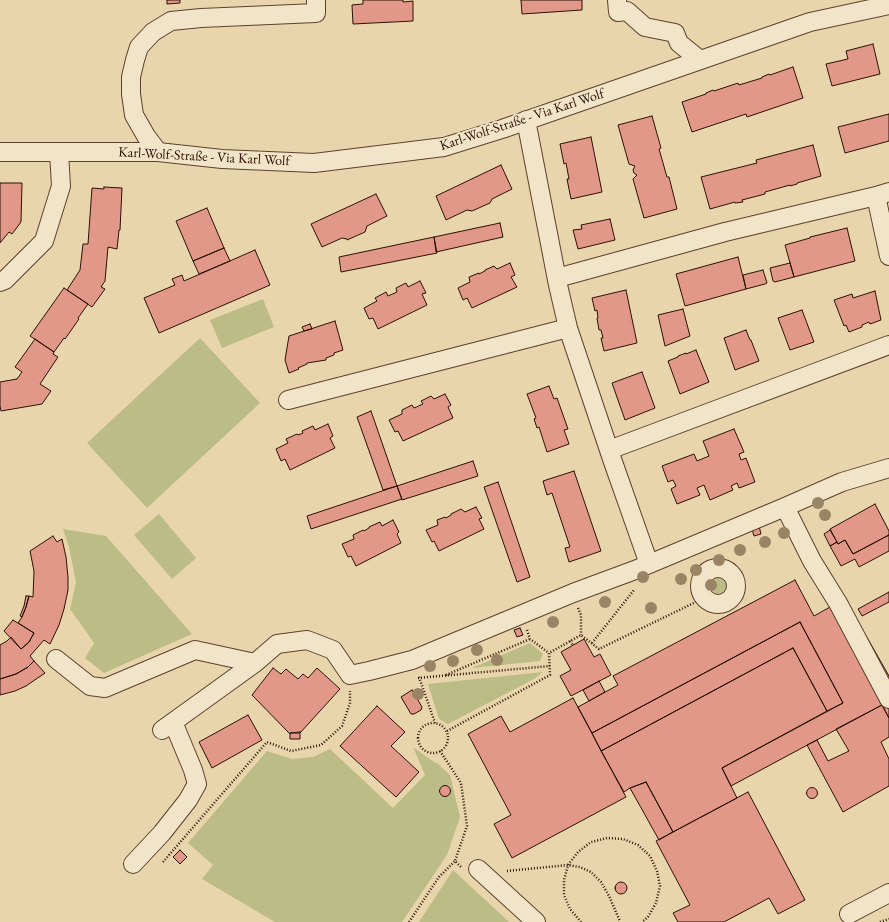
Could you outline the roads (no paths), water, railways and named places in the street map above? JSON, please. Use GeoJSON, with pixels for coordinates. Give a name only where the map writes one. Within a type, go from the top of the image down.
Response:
{"type":"FeatureCollection","features":[{"type":"Feature","properties":{"kind":"street"},"geometry":{"type":"LineString","coordinates":[[158,152],[146,136],[134,115],[130,94],[131,77],[139,47],[153,32],[171,21],[316,6]]}},
{"type":"Feature","properties":{"kind":"street"},"geometry":{"type":"LineString","coordinates":[[618,6],[627,11],[645,27],[675,33],[679,43],[700,60]]}},
{"type":"Feature","properties":{"kind":"street","name":"Karl-Wolf-Straße - Via Karl Wolf"},"geometry":{"type":"LineString","coordinates":[[0,152],[158,152],[234,160],[314,163],[444,147],[810,22],[888,10]]}},
{"type":"Feature","properties":{"kind":"street"},"geometry":{"type":"LineString","coordinates":[[526,120],[568,328],[608,450],[642,567]]}},
{"type":"Feature","properties":{"kind":"street"},"geometry":{"type":"LineString","coordinates":[[0,282],[5,280],[44,241],[61,186],[59,152]]}},
{"type":"Feature","properties":{"kind":"street"},"geometry":{"type":"LineString","coordinates":[[557,278],[725,232],[882,194],[889,256]]}},
{"type":"Feature","properties":{"kind":"street"},"geometry":{"type":"LineString","coordinates":[[288,400],[568,328]]}},
{"type":"Feature","properties":{"kind":"street"},"geometry":{"type":"LineString","coordinates":[[608,450],[889,345]]}},
{"type":"Feature","properties":{"kind":"street"},"geometry":{"type":"LineString","coordinates":[[132,864],[162,833],[188,800],[197,784],[193,770],[167,726],[255,663],[277,644],[307,640],[333,650],[350,675],[412,660],[521,614],[696,545],[842,482],[889,468]]}},
{"type":"Feature","properties":{"kind":"street"},"geometry":{"type":"LineString","coordinates":[[785,507],[812,561],[838,603],[889,700]]}},
{"type":"Feature","properties":{"kind":"street"},"geometry":{"type":"LineString","coordinates":[[696,545],[708,571]]}},
{"type":"Feature","properties":{"kind":"street"},"geometry":{"type":"LineString","coordinates":[[720,568],[731,574],[736,586],[735,592],[728,601],[713,604],[704,598],[700,592],[700,586],[701,580],[708,571],[720,568]]}},
{"type":"Feature","properties":{"kind":"street"},"geometry":{"type":"LineString","coordinates":[[56,659],[90,686],[105,688],[196,650],[255,663]]}},
{"type":"Feature","properties":{"kind":"street"},"geometry":{"type":"LineString","coordinates":[[471,870],[536,922]]}},
{"type":"Feature","properties":{"kind":"street"},"geometry":{"type":"LineString","coordinates":[[849,914],[889,892]]}}]}
